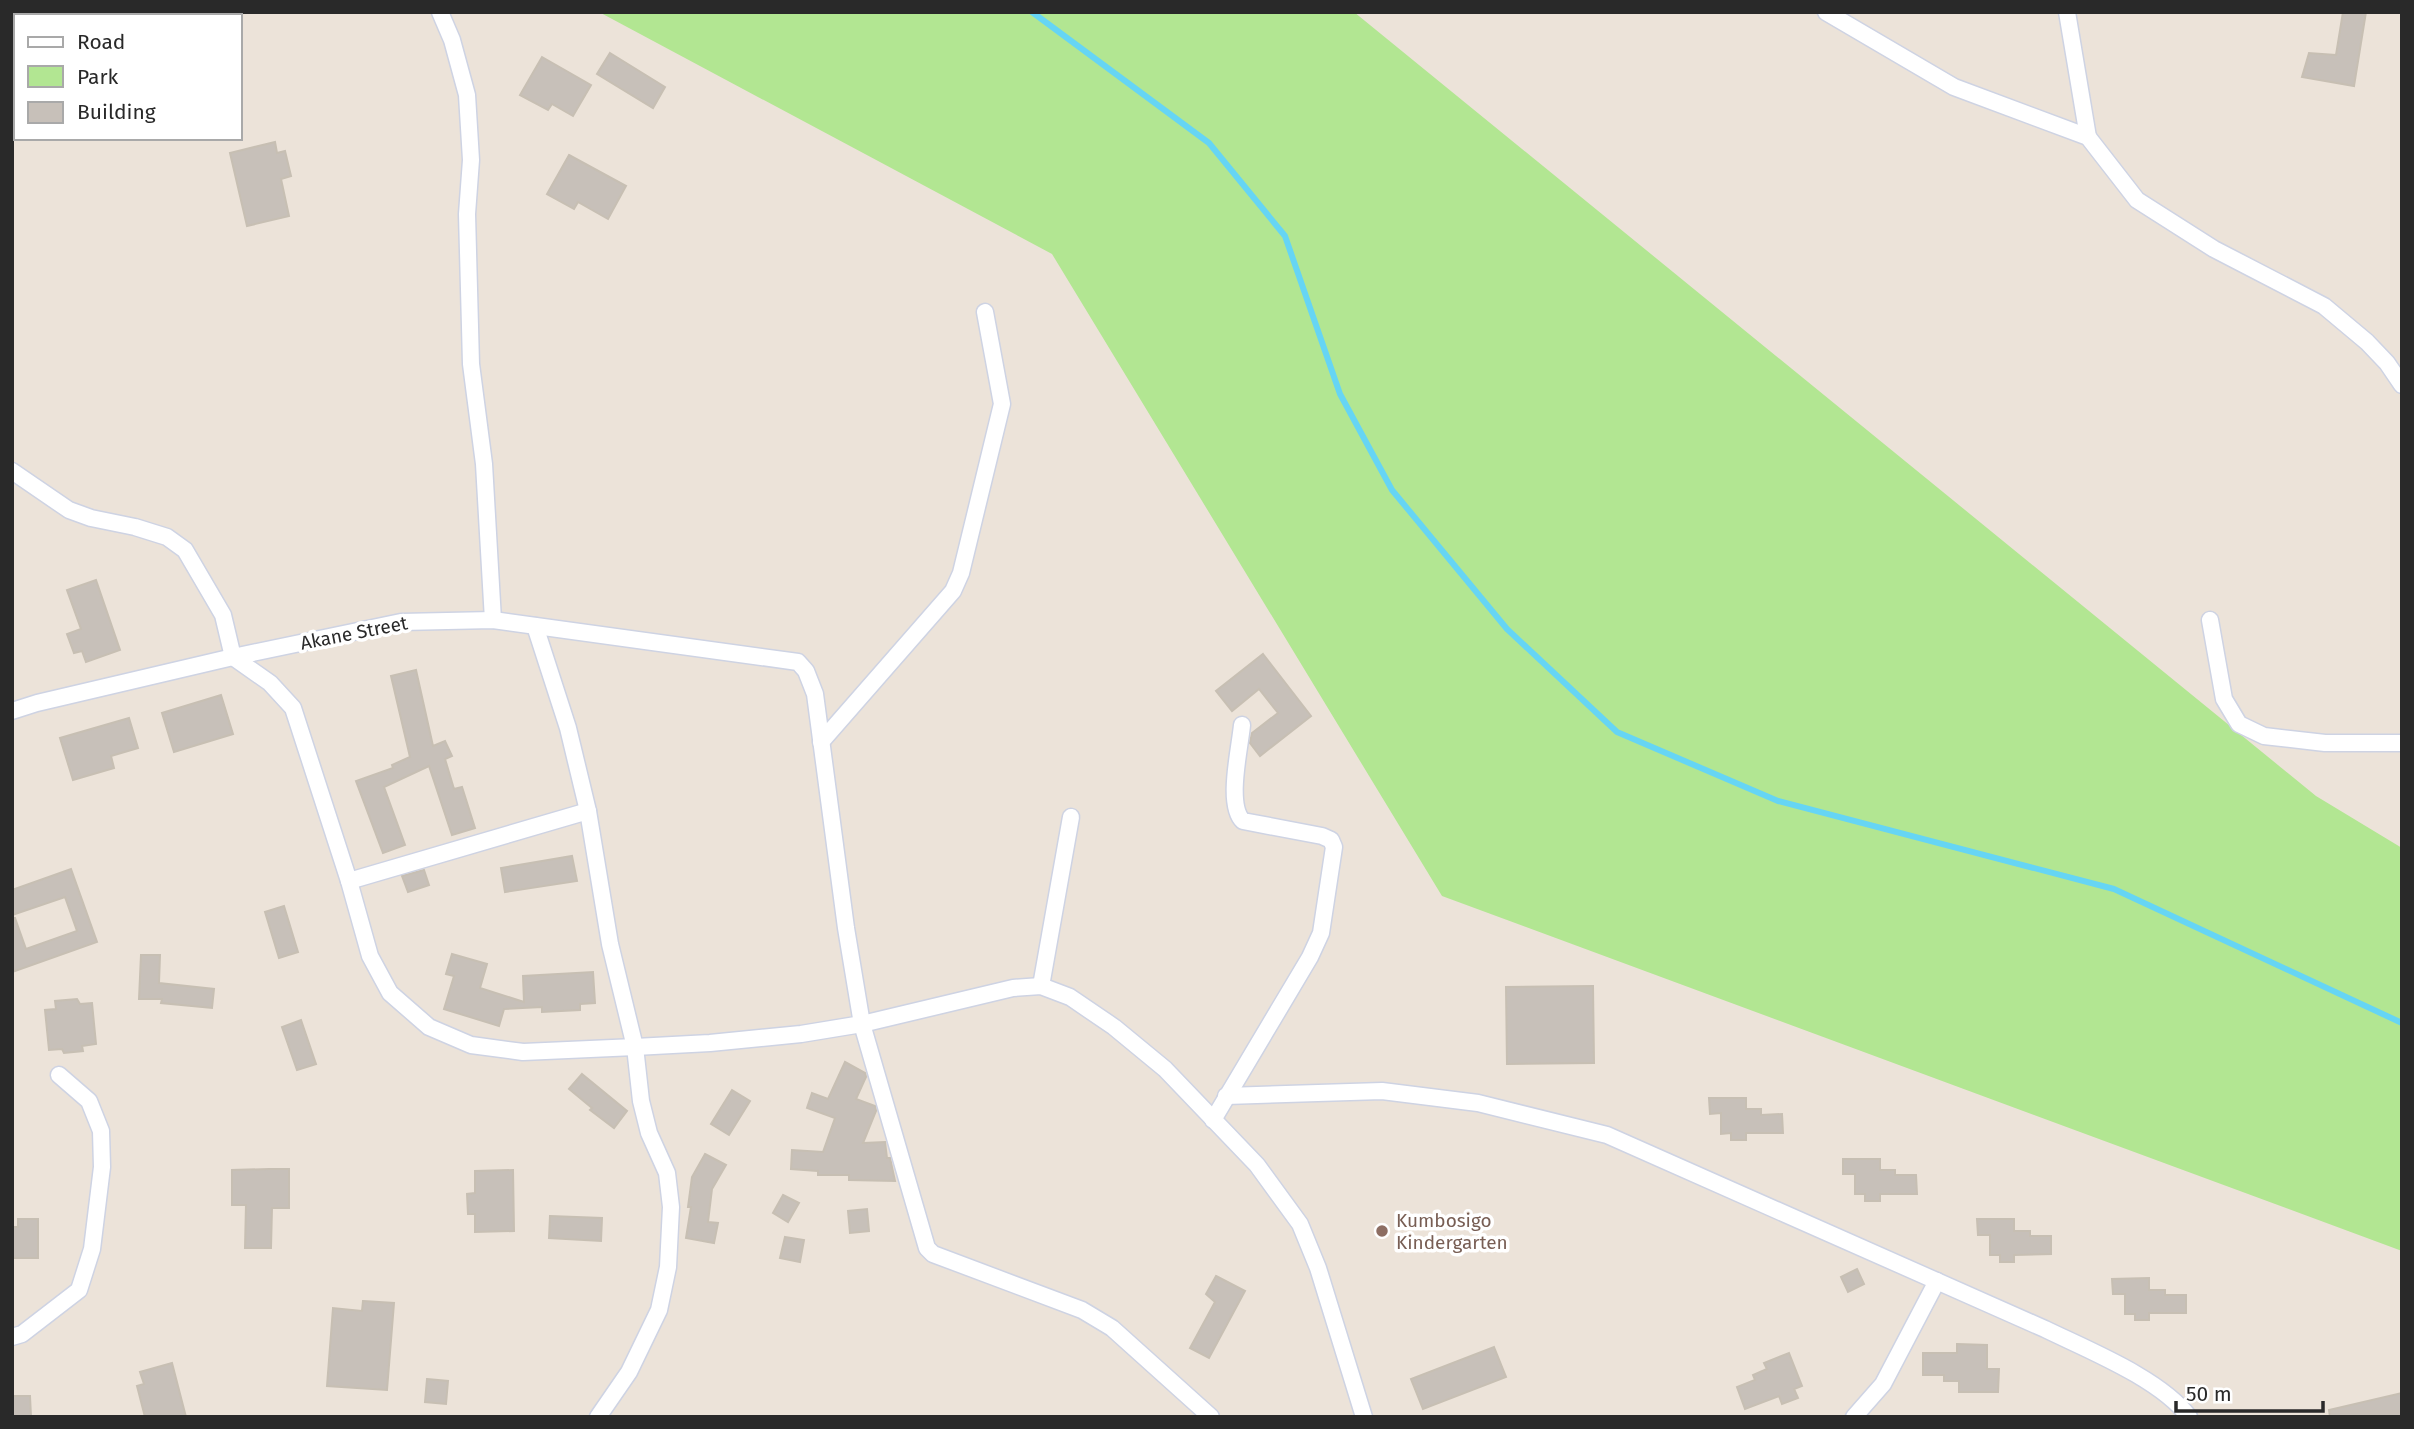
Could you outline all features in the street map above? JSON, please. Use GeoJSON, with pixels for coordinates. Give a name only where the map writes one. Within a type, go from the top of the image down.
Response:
{"type":"FeatureCollection","features":[{"type":"Feature","properties":{"kind":"street"},"geometry":{"type":"LineString","coordinates":[[440,12],[452,40],[467,95],[471,160],[467,214],[471,351],[484,464],[493,620]]}},
{"type":"Feature","properties":{"kind":"street"},"geometry":{"type":"LineString","coordinates":[[1826,12],[1954,87],[2088,137]]}},
{"type":"Feature","properties":{"kind":"street"},"geometry":{"type":"LineString","coordinates":[[2067,12],[2088,137],[2137,200],[2214,249],[2324,306],[2368,342],[2402,386]]}},
{"type":"Feature","properties":{"kind":"street"},"geometry":{"type":"LineString","coordinates":[[985,312],[1002,404],[961,573],[953,591],[821,742],[862,1024],[927,1248],[933,1254],[1082,1310],[1112,1328],[1211,1417]]}},
{"type":"Feature","properties":{"kind":"street"},"geometry":{"type":"LineString","coordinates":[[12,471],[69,510],[167,537],[185,550],[223,615],[233,657],[270,683],[293,708],[349,881],[370,956],[390,993],[429,1027],[471,1045],[523,1052],[635,1048],[765,1038],[862,1024],[1013,988],[1041,986],[1070,997],[1115,1027],[1166,1069],[1257,1165],[1300,1224],[1318,1268],[1364,1417]]}},
{"type":"Feature","properties":{"kind":"street","name":"Akane Street"},"geometry":{"type":"LineString","coordinates":[[12,711],[233,657],[401,622],[493,620],[798,662],[810,680],[815,694],[821,742]]}},
{"type":"Feature","properties":{"kind":"street"},"geometry":{"type":"LineString","coordinates":[[2210,620],[2224,699],[2239,724],[2252,732],[2325,743],[2402,743]]}},
{"type":"Feature","properties":{"kind":"street"},"geometry":{"type":"LineString","coordinates":[[535,626],[568,728],[587,811],[610,944],[635,1048],[641,1101],[649,1133],[667,1173],[671,1207],[668,1267],[659,1310],[629,1372],[598,1417]]}},
{"type":"Feature","properties":{"kind":"street"},"geometry":{"type":"LineString","coordinates":[[1213,1120],[1310,957],[1321,933],[1334,847],[1331,840],[1322,836],[1243,821],[1237,816],[1234,799],[1242,725]]}},
{"type":"Feature","properties":{"kind":"street"},"geometry":{"type":"LineString","coordinates":[[349,881],[587,811]]}},
{"type":"Feature","properties":{"kind":"street"},"geometry":{"type":"LineString","coordinates":[[1041,986],[1071,817]]}},
{"type":"Feature","properties":{"kind":"street"},"geometry":{"type":"LineString","coordinates":[[12,1337],[22,1334],[79,1290],[92,1249],[102,1167],[101,1131],[89,1101],[59,1074]]}},
{"type":"Feature","properties":{"kind":"street"},"geometry":{"type":"LineString","coordinates":[[1226,1096],[1382,1091],[1478,1103],[1607,1135],[2045,1329],[2116,1364],[2156,1388],[2180,1405],[2189,1417]]}},
{"type":"Feature","properties":{"kind":"street"},"geometry":{"type":"LineString","coordinates":[[1854,1417],[1883,1384],[1937,1282]]}},
{"type":"Feature","properties":{"kind":"green space"},"geometry":{"type":"Polygon","coordinates":[[[599,12],[1354,12],[2316,796],[2402,848],[2402,1251],[1442,896],[1052,254],[599,12]]]}},
{"type":"Feature","properties":{"kind":"building"},"geometry":{"type":"Polygon","coordinates":[[[2343,12],[2366,12],[2354,86],[2302,77],[2309,53],[2336,55],[2343,12]]]}},
{"type":"Feature","properties":{"kind":"building"},"geometry":{"type":"Polygon","coordinates":[[[610,53],[665,87],[653,108],[597,74],[610,53]]]}},
{"type":"Feature","properties":{"kind":"building"},"geometry":{"type":"Polygon","coordinates":[[[542,57],[591,85],[573,116],[552,104],[548,110],[520,95],[542,57]]]}},
{"type":"Feature","properties":{"kind":"building"},"geometry":{"type":"Polygon","coordinates":[[[275,142],[277,153],[285,151],[291,176],[281,179],[289,216],[247,226],[230,153],[275,142]]]}},
{"type":"Feature","properties":{"kind":"building"},"geometry":{"type":"Polygon","coordinates":[[[569,155],[626,186],[608,219],[578,202],[574,209],[547,194],[569,155]]]}},
{"type":"Feature","properties":{"kind":"building"},"geometry":{"type":"Polygon","coordinates":[[[96,580],[120,650],[86,662],[82,651],[74,653],[67,634],[81,629],[67,590],[96,580]]]}},
{"type":"Feature","properties":{"kind":"building"},"geometry":{"type":"Polygon","coordinates":[[[1263,654],[1311,716],[1260,756],[1250,743],[1252,733],[1278,713],[1259,689],[1232,711],[1216,691],[1263,654]]]}},
{"type":"Feature","properties":{"kind":"building"},"geometry":{"type":"Polygon","coordinates":[[[416,670],[433,746],[445,741],[452,756],[445,759],[454,789],[462,787],[475,828],[452,835],[429,766],[384,787],[405,845],[383,853],[356,781],[393,768],[392,765],[410,757],[391,676],[416,670]]]}},
{"type":"Feature","properties":{"kind":"building"},"geometry":{"type":"Polygon","coordinates":[[[221,695],[233,734],[174,752],[162,713],[221,695]]]}},
{"type":"Feature","properties":{"kind":"building"},"geometry":{"type":"Polygon","coordinates":[[[129,718],[138,748],[111,756],[114,768],[73,780],[60,738],[129,718]]]}},
{"type":"Feature","properties":{"kind":"building"},"geometry":{"type":"Polygon","coordinates":[[[572,856],[577,881],[505,892],[501,868],[572,856]]]}},
{"type":"Feature","properties":{"kind":"building"},"geometry":{"type":"Polygon","coordinates":[[[71,869],[97,942],[12,972],[12,918],[15,918],[26,949],[77,931],[65,897],[12,915],[12,890],[71,869]]]}},
{"type":"Feature","properties":{"kind":"building"},"geometry":{"type":"Polygon","coordinates":[[[424,870],[429,885],[408,892],[402,876],[424,870]]]}},
{"type":"Feature","properties":{"kind":"building"},"geometry":{"type":"Polygon","coordinates":[[[284,906],[298,952],[279,958],[265,912],[284,906]]]}},
{"type":"Feature","properties":{"kind":"building"},"geometry":{"type":"Polygon","coordinates":[[[452,954],[487,964],[480,988],[524,1002],[523,976],[593,972],[595,1003],[580,1004],[580,1010],[542,1012],[542,1007],[504,1009],[499,1026],[444,1009],[454,976],[446,974],[452,954]]]}},
{"type":"Feature","properties":{"kind":"building"},"geometry":{"type":"Polygon","coordinates":[[[141,955],[160,955],[159,983],[214,989],[212,1008],[161,1003],[162,999],[139,999],[141,955]]]}},
{"type":"Feature","properties":{"kind":"building"},"geometry":{"type":"Polygon","coordinates":[[[1593,986],[1594,1063],[1507,1064],[1506,987],[1593,986]]]}},
{"type":"Feature","properties":{"kind":"building"},"geometry":{"type":"Polygon","coordinates":[[[77,999],[80,1004],[92,1003],[96,1044],[82,1046],[83,1051],[64,1053],[62,1049],[49,1050],[45,1010],[56,1009],[55,1001],[77,999]]]}},
{"type":"Feature","properties":{"kind":"building"},"geometry":{"type":"Polygon","coordinates":[[[301,1020],[316,1064],[297,1070],[282,1027],[301,1020]]]}},
{"type":"Feature","properties":{"kind":"building"},"geometry":{"type":"Polygon","coordinates":[[[845,1062],[865,1073],[866,1077],[856,1099],[875,1106],[876,1111],[863,1143],[885,1142],[895,1181],[849,1180],[849,1175],[818,1175],[818,1171],[791,1169],[792,1150],[823,1152],[835,1118],[807,1108],[812,1093],[828,1099],[845,1062]]]}},
{"type":"Feature","properties":{"kind":"building"},"geometry":{"type":"Polygon","coordinates":[[[582,1074],[627,1111],[614,1128],[590,1110],[592,1108],[569,1089],[582,1074]]]}},
{"type":"Feature","properties":{"kind":"building"},"geometry":{"type":"Polygon","coordinates":[[[732,1090],[750,1101],[729,1135],[711,1124],[732,1090]]]}},
{"type":"Feature","properties":{"kind":"building"},"geometry":{"type":"Polygon","coordinates":[[[1709,1098],[1746,1098],[1746,1109],[1761,1109],[1761,1115],[1782,1114],[1783,1133],[1746,1133],[1746,1140],[1731,1140],[1731,1133],[1721,1134],[1721,1113],[1710,1114],[1709,1098]]]}},
{"type":"Feature","properties":{"kind":"building"},"geometry":{"type":"Polygon","coordinates":[[[705,1154],[726,1165],[712,1189],[708,1222],[718,1223],[714,1243],[686,1238],[692,1177],[705,1154]]]}},
{"type":"Feature","properties":{"kind":"building"},"geometry":{"type":"Polygon","coordinates":[[[1843,1159],[1880,1159],[1880,1170],[1895,1170],[1895,1175],[1916,1175],[1917,1194],[1880,1194],[1880,1201],[1865,1201],[1865,1194],[1855,1194],[1855,1174],[1843,1174],[1843,1159]]]}},
{"type":"Feature","properties":{"kind":"building"},"geometry":{"type":"Polygon","coordinates":[[[289,1169],[289,1208],[272,1208],[271,1248],[245,1248],[246,1205],[232,1205],[232,1170],[289,1169]]]}},
{"type":"Feature","properties":{"kind":"building"},"geometry":{"type":"Polygon","coordinates":[[[513,1170],[514,1231],[475,1232],[475,1214],[468,1214],[467,1194],[475,1193],[475,1171],[513,1170]]]}},
{"type":"Feature","properties":{"kind":"building"},"geometry":{"type":"Polygon","coordinates":[[[783,1195],[799,1203],[788,1222],[773,1213],[783,1195]]]}},
{"type":"Feature","properties":{"kind":"building"},"geometry":{"type":"Polygon","coordinates":[[[867,1209],[869,1231],[850,1233],[848,1211],[867,1209]]]}},
{"type":"Feature","properties":{"kind":"building"},"geometry":{"type":"Polygon","coordinates":[[[550,1216],[602,1218],[601,1241],[549,1238],[550,1216]]]}},
{"type":"Feature","properties":{"kind":"building"},"geometry":{"type":"Polygon","coordinates":[[[18,1219],[38,1219],[38,1258],[12,1258],[12,1227],[18,1227],[18,1219]]]}},
{"type":"Feature","properties":{"kind":"building"},"geometry":{"type":"Polygon","coordinates":[[[1977,1219],[2014,1219],[2014,1231],[2030,1231],[2030,1236],[2051,1236],[2051,1254],[2014,1255],[2014,1262],[2000,1262],[2000,1255],[1990,1255],[1990,1235],[1978,1235],[1977,1219]]]}},
{"type":"Feature","properties":{"kind":"building"},"geometry":{"type":"Polygon","coordinates":[[[785,1237],[804,1240],[800,1262],[780,1258],[785,1237]]]}},
{"type":"Feature","properties":{"kind":"building"},"geometry":{"type":"Polygon","coordinates":[[[1857,1269],[1864,1284],[1848,1292],[1841,1277],[1857,1269]]]}},
{"type":"Feature","properties":{"kind":"building"},"geometry":{"type":"Polygon","coordinates":[[[1216,1276],[1245,1291],[1209,1358],[1190,1348],[1215,1302],[1206,1294],[1216,1276]]]}},
{"type":"Feature","properties":{"kind":"building"},"geometry":{"type":"Polygon","coordinates":[[[2149,1278],[2149,1290],[2165,1290],[2165,1295],[2186,1295],[2186,1313],[2149,1313],[2149,1320],[2135,1320],[2135,1314],[2125,1314],[2125,1294],[2113,1294],[2112,1279],[2149,1278]]]}},
{"type":"Feature","properties":{"kind":"building"},"geometry":{"type":"Polygon","coordinates":[[[363,1301],[394,1303],[387,1390],[327,1386],[333,1308],[362,1311],[363,1301]]]}},
{"type":"Feature","properties":{"kind":"building"},"geometry":{"type":"Polygon","coordinates":[[[1957,1344],[1987,1345],[1987,1369],[1999,1369],[1998,1392],[1959,1392],[1959,1381],[1944,1381],[1944,1375],[1923,1375],[1923,1353],[1957,1353],[1957,1344]]]}},
{"type":"Feature","properties":{"kind":"building"},"geometry":{"type":"Polygon","coordinates":[[[1494,1347],[1506,1377],[1423,1409],[1411,1379],[1494,1347]]]}},
{"type":"Feature","properties":{"kind":"building"},"geometry":{"type":"Polygon","coordinates":[[[1789,1353],[1802,1386],[1794,1389],[1798,1398],[1782,1404],[1779,1396],[1745,1409],[1737,1387],[1755,1380],[1753,1375],[1767,1369],[1764,1363],[1789,1353]]]}},
{"type":"Feature","properties":{"kind":"building"},"geometry":{"type":"Polygon","coordinates":[[[172,1363],[186,1417],[145,1417],[137,1386],[144,1384],[140,1372],[172,1363]]]}},
{"type":"Feature","properties":{"kind":"building"},"geometry":{"type":"Polygon","coordinates":[[[427,1379],[448,1381],[446,1404],[425,1402],[427,1379]]]}},
{"type":"Feature","properties":{"kind":"building"},"geometry":{"type":"Polygon","coordinates":[[[2402,1393],[2402,1417],[2330,1417],[2329,1410],[2402,1393]]]}},
{"type":"Feature","properties":{"kind":"building"},"geometry":{"type":"Polygon","coordinates":[[[12,1396],[30,1396],[31,1417],[12,1417],[12,1396]]]}},
{"type":"Feature","properties":{"kind":"waterway"},"geometry":{"type":"LineString","coordinates":[[1032,12],[1209,143],[1285,236],[1340,394],[1392,490],[1507,629],[1617,732],[1778,801],[2114,889],[2402,1023]]}},
{"type":"Feature","properties":{"kind":"place","name":"Kumbosigo Kindergarten"},"geometry":{"type":"Point","coordinates":[1382,1231]}}]}
